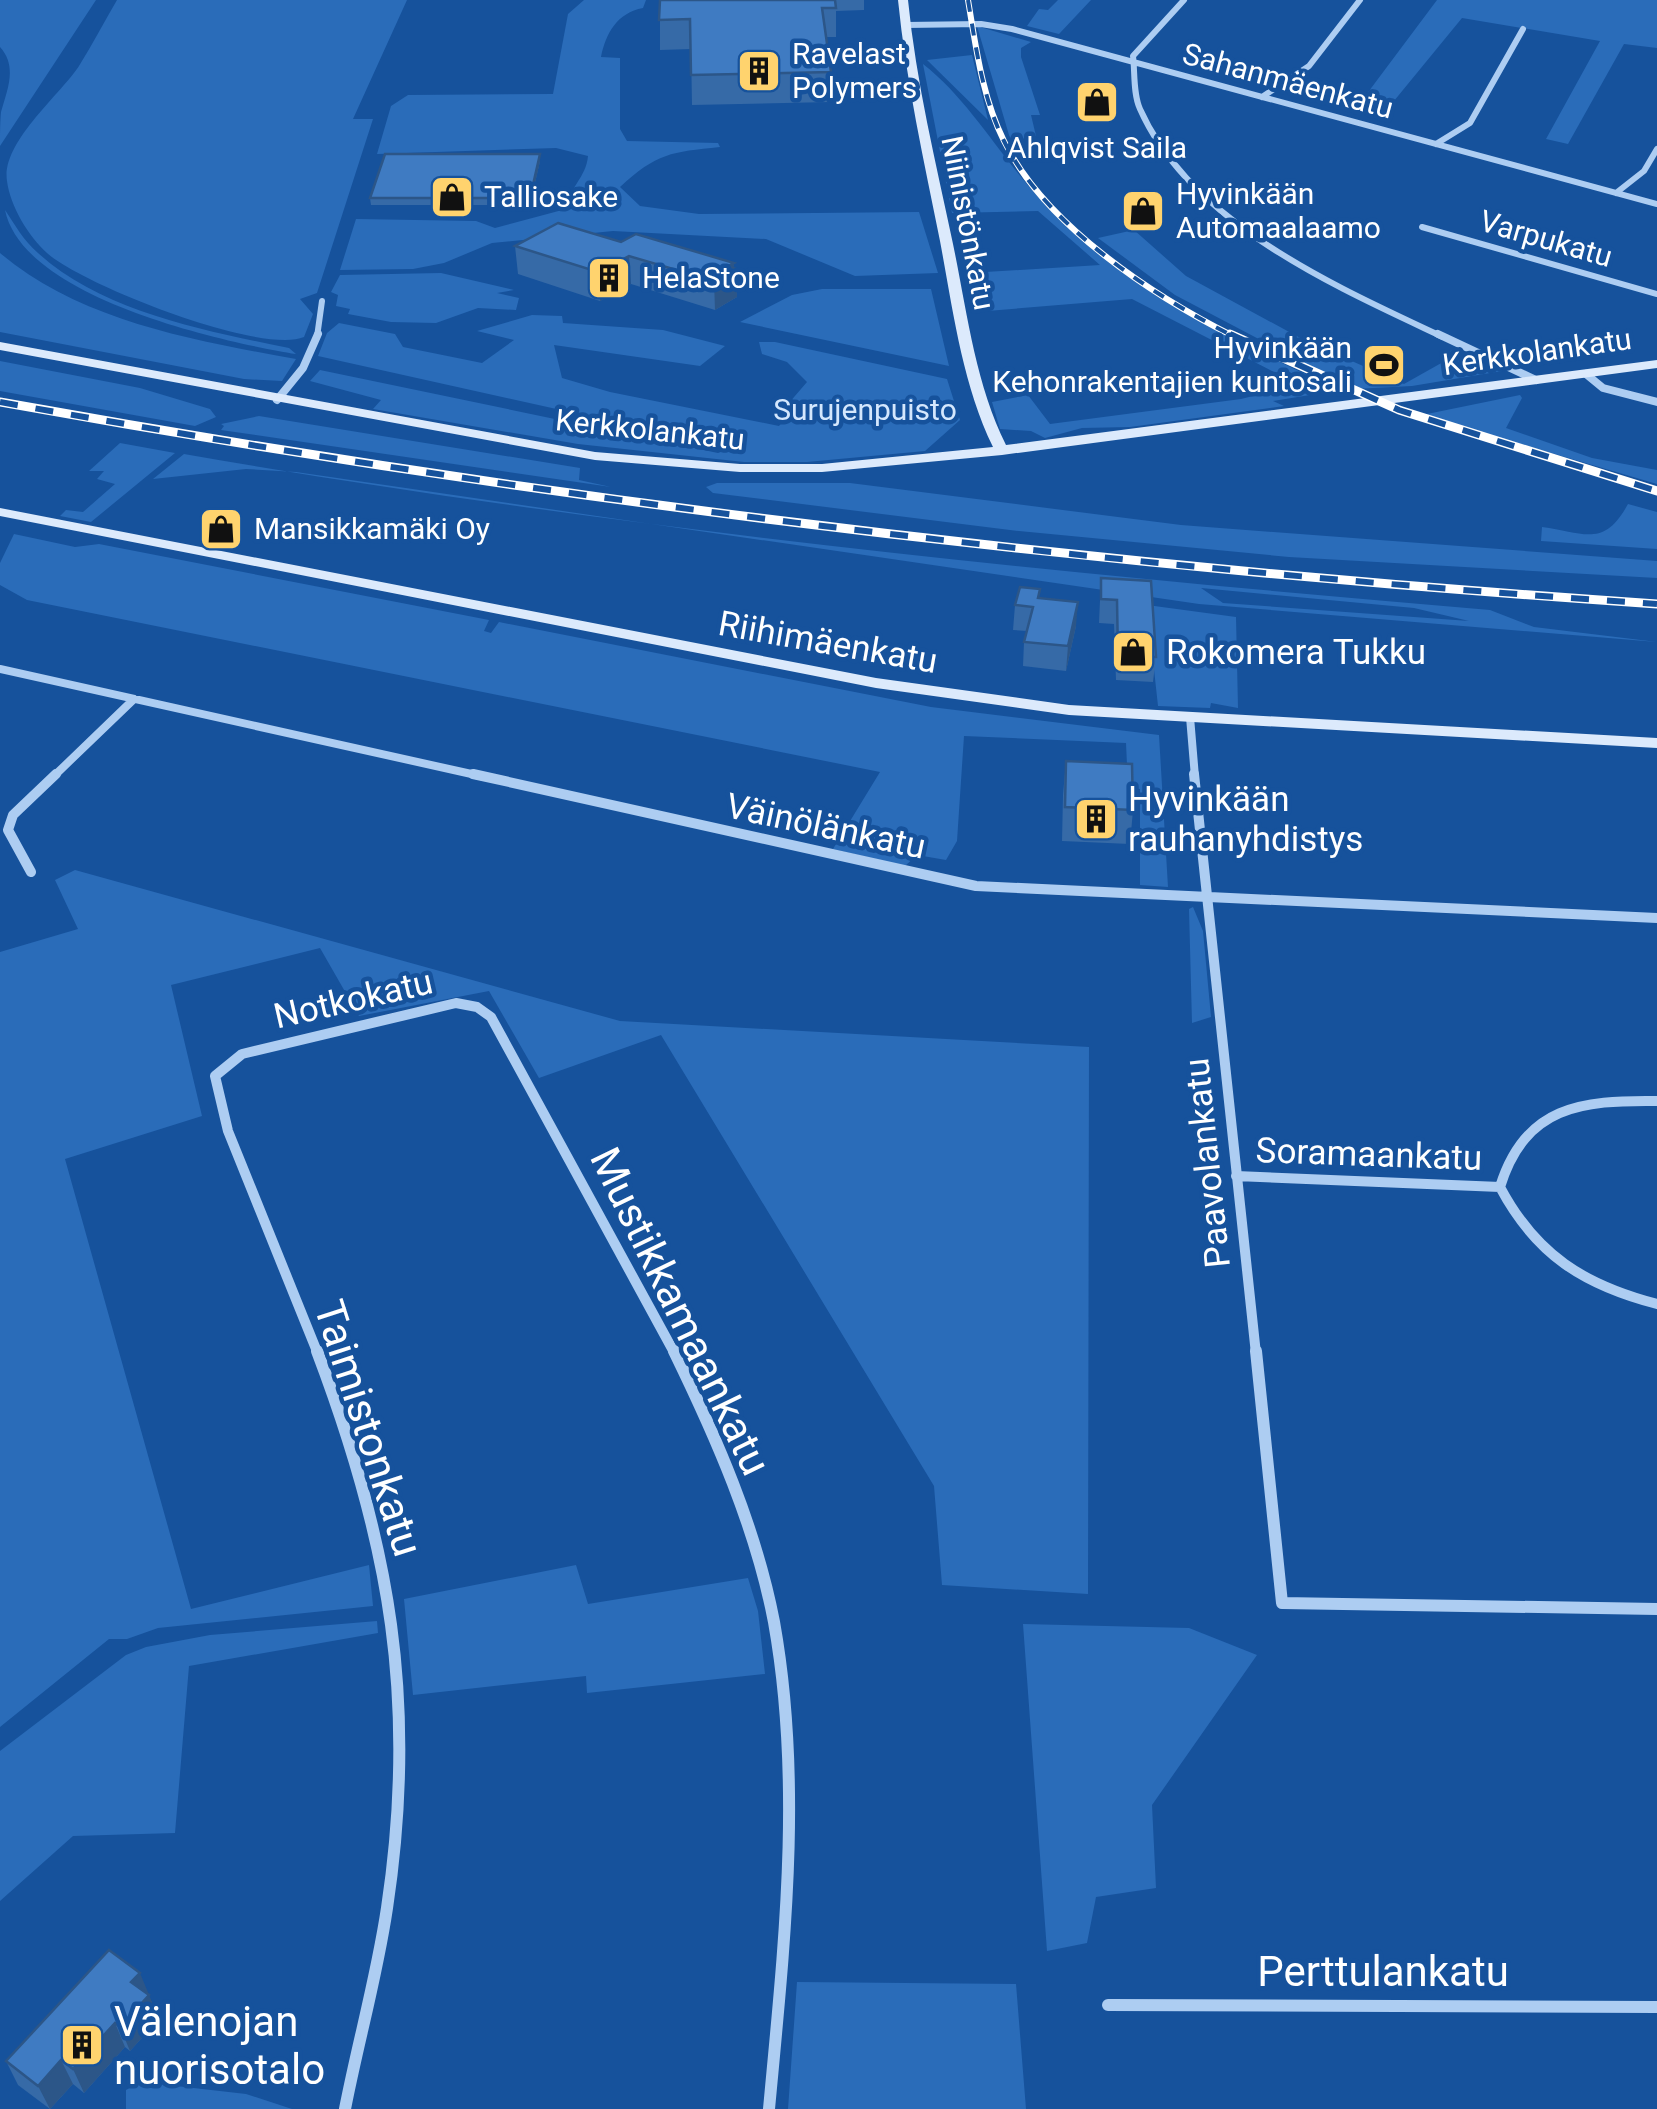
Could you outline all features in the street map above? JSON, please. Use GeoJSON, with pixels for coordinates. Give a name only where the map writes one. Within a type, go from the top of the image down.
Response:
{"type":"FeatureCollection","features":[{"type":"Feature","properties":{"kind":"street","name":"Niinistönkatu"},"geometry":{"type":"LineString","coordinates":[[903,0],[967,346],[982,410],[1002,451]]}},
{"type":"Feature","properties":{"kind":"street"},"geometry":{"type":"LineString","coordinates":[[1184,0],[1133,56],[1138,106],[1186,175],[1240,227],[1317,278],[1536,380]]}},
{"type":"Feature","properties":{"kind":"street"},"geometry":{"type":"LineString","coordinates":[[1262,97],[1302,76],[1322,56],[1360,0]]}},
{"type":"Feature","properties":{"kind":"street","name":"Sahanmäenkatu"},"geometry":{"type":"LineString","coordinates":[[905,24],[998,26],[1657,204]]}},
{"type":"Feature","properties":{"kind":"street"},"geometry":{"type":"LineString","coordinates":[[1436,144],[1470,122],[1523,29]]}},
{"type":"Feature","properties":{"kind":"street"},"geometry":{"type":"LineString","coordinates":[[1616,193],[1644,170],[1657,149]]}},
{"type":"Feature","properties":{"kind":"street","name":"Varpukatu"},"geometry":{"type":"LineString","coordinates":[[1422,227],[1657,294]]}},
{"type":"Feature","properties":{"kind":"street"},"geometry":{"type":"LineString","coordinates":[[277,400],[297,380],[323,316],[322,301]]}},
{"type":"Feature","properties":{"kind":"street","name":"Kerkkolankatu"},"geometry":{"type":"LineString","coordinates":[[0,346],[577,453],[702,466],[838,467],[1002,451],[1657,364]]}},
{"type":"Feature","properties":{"kind":"street"},"geometry":{"type":"LineString","coordinates":[[1586,374],[1603,388],[1657,402]]}},
{"type":"Feature","properties":{"kind":"street","name":"Riihimäenkatu"},"geometry":{"type":"LineString","coordinates":[[0,512],[876,683],[1038,707],[1657,743]]}},
{"type":"Feature","properties":{"kind":"street","name":"Väinölänkatu"},"geometry":{"type":"LineString","coordinates":[[0,669],[945,881],[1006,888],[1657,918]]}},
{"type":"Feature","properties":{"kind":"street"},"geometry":{"type":"LineString","coordinates":[[30,872],[8,830],[13,815],[134,698]]}},
{"type":"Feature","properties":{"kind":"street","name":"Paavolankatu"},"geometry":{"type":"LineString","coordinates":[[1190,718],[1202,874],[1208,895],[1282,1602],[1657,1610]]}},
{"type":"Feature","properties":{"kind":"street","name":"Notkokatu"},"geometry":{"type":"LineString","coordinates":[[215,1076],[242,1054],[456,1003],[488,1012],[498,1032]]}},
{"type":"Feature","properties":{"kind":"street","name":"Mustikkamaankatu"},"geometry":{"type":"LineString","coordinates":[[498,1032],[563,1145],[701,1410],[744,1518],[773,1618],[790,1748],[790,1858],[770,2109]]}},
{"type":"Feature","properties":{"kind":"street","name":"Taimistonkatu"},"geometry":{"type":"LineString","coordinates":[[215,1076],[214,1091],[228,1131],[339,1415],[370,1513],[399,1672],[398,1780],[387,1908],[345,2109]]}},
{"type":"Feature","properties":{"kind":"street"},"geometry":{"type":"LineString","coordinates":[[1657,1101],[1607,1099],[1582,1104],[1536,1124],[1506,1160],[1500,1187],[1531,1241],[1553,1262],[1592,1284],[1657,1304]]}},
{"type":"Feature","properties":{"kind":"street","name":"Soramaankatu"},"geometry":{"type":"LineString","coordinates":[[1236,1176],[1500,1187]]}},
{"type":"Feature","properties":{"kind":"street","name":"Perttulankatu"},"geometry":{"type":"LineString","coordinates":[[1108,2005],[1657,2006]]}},
{"type":"Feature","properties":{"kind":"green space"},"geometry":{"type":"Polygon","coordinates":[[[0,0],[96,0],[0,146],[1,112],[10,71],[0,47],[0,0]]]}},
{"type":"Feature","properties":{"kind":"green space"},"geometry":{"type":"Polygon","coordinates":[[[117,0],[407,0],[353,119],[373,119],[317,293],[300,299],[313,314],[304,337],[282,340],[250,336],[172,314],[133,298],[67,267],[47,253],[21,220],[7,181],[13,151],[33,120],[79,66],[117,0]]]}},
{"type":"Feature","properties":{"kind":"green space"},"geometry":{"type":"Polygon","coordinates":[[[584,0],[646,0],[643,8],[626,14],[614,25],[601,57],[620,58],[620,129],[627,141],[718,143],[720,147],[677,153],[644,167],[620,187],[640,206],[699,214],[919,212],[938,273],[855,276],[766,239],[613,231],[492,243],[444,263],[413,269],[340,270],[356,219],[476,221],[495,228],[566,209],[588,156],[556,148],[377,154],[391,106],[408,95],[553,94],[568,14],[584,0]]]}},
{"type":"Feature","properties":{"kind":"green space"},"geometry":{"type":"Polygon","coordinates":[[[1058,0],[1091,0],[1059,34],[1027,26],[1039,9],[1048,10],[1058,0]]]}},
{"type":"Feature","properties":{"kind":"green space"},"geometry":{"type":"Polygon","coordinates":[[[1437,0],[1657,0],[1657,48],[1624,44],[1568,144],[1546,139],[1600,41],[1462,18],[1380,118],[1354,111],[1437,0]]]}},
{"type":"Feature","properties":{"kind":"green space"},"geometry":{"type":"Polygon","coordinates":[[[977,26],[1031,42],[1021,48],[1021,57],[1040,115],[1031,115],[1036,136],[1012,141],[977,26]]]}},
{"type":"Feature","properties":{"kind":"green space"},"geometry":{"type":"Polygon","coordinates":[[[972,55],[988,120],[927,60],[972,55]]]}},
{"type":"Feature","properties":{"kind":"green space"},"geometry":{"type":"Polygon","coordinates":[[[923,64],[957,96],[1049,208],[1114,265],[1224,334],[1341,390],[1273,401],[1284,406],[1130,427],[1082,428],[1045,438],[1031,431],[1000,429],[992,402],[1028,395],[1050,424],[1241,399],[1253,396],[1253,388],[1305,388],[1132,299],[975,312],[969,273],[1100,265],[1038,211],[952,213],[923,64]]]}},
{"type":"Feature","properties":{"kind":"green space"},"geometry":{"type":"Polygon","coordinates":[[[5,210],[38,253],[93,290],[157,316],[289,348],[296,354],[176,326],[85,291],[48,268],[20,241],[5,210]]]}},
{"type":"Feature","properties":{"kind":"green space"},"geometry":{"type":"Polygon","coordinates":[[[1134,230],[1186,276],[1304,340],[1404,384],[1452,357],[1449,351],[1455,350],[1502,371],[1412,386],[1354,389],[1175,295],[1098,238],[1134,230]]]}},
{"type":"Feature","properties":{"kind":"green space"},"geometry":{"type":"Polygon","coordinates":[[[0,253],[66,296],[102,312],[179,335],[296,359],[282,381],[244,379],[0,332],[0,253]]]}},
{"type":"Feature","properties":{"kind":"green space"},"geometry":{"type":"Polygon","coordinates":[[[441,273],[514,290],[497,293],[519,298],[516,310],[478,308],[436,323],[391,322],[348,314],[350,309],[336,306],[338,295],[331,292],[340,275],[441,273]]]}},
{"type":"Feature","properties":{"kind":"green space"},"geometry":{"type":"Polygon","coordinates":[[[822,289],[931,289],[949,366],[740,322],[792,295],[822,289]]]}},
{"type":"Feature","properties":{"kind":"green space","name":"Surujenpuisto"},"geometry":{"type":"Polygon","coordinates":[[[532,315],[562,316],[563,323],[663,330],[725,346],[700,366],[554,345],[562,378],[610,392],[779,426],[784,420],[776,418],[807,382],[787,362],[762,354],[759,342],[775,342],[947,379],[960,420],[925,451],[807,462],[744,462],[578,444],[373,409],[381,400],[310,381],[320,370],[718,453],[732,448],[318,356],[327,333],[339,323],[395,334],[403,347],[482,363],[514,340],[477,331],[532,315]]]}},
{"type":"Feature","properties":{"kind":"green space"},"geometry":{"type":"Polygon","coordinates":[[[0,361],[140,388],[210,409],[216,417],[195,426],[0,391],[0,361]]]}},
{"type":"Feature","properties":{"kind":"green space"},"geometry":{"type":"Polygon","coordinates":[[[1520,395],[1522,398],[1506,428],[1592,458],[1657,470],[1657,484],[1422,415],[1520,395]]]}},
{"type":"Feature","properties":{"kind":"green space"},"geometry":{"type":"Polygon","coordinates":[[[259,416],[580,468],[579,480],[611,487],[221,430],[221,424],[259,416]]]}},
{"type":"Feature","properties":{"kind":"green space"},"geometry":{"type":"Polygon","coordinates":[[[120,443],[175,453],[91,522],[60,516],[66,510],[83,512],[115,484],[97,479],[104,471],[89,471],[120,443]]]}},
{"type":"Feature","properties":{"kind":"green space"},"geometry":{"type":"Polygon","coordinates":[[[184,454],[292,472],[246,469],[153,479],[184,454]]]}},
{"type":"Feature","properties":{"kind":"green space"},"geometry":{"type":"Polygon","coordinates":[[[292,472],[642,523],[509,505],[292,472]]]}},
{"type":"Feature","properties":{"kind":"green space"},"geometry":{"type":"Polygon","coordinates":[[[717,483],[850,483],[1181,525],[1657,561],[1657,578],[1289,557],[1019,531],[713,493],[706,487],[717,483]]]}},
{"type":"Feature","properties":{"kind":"green space"},"geometry":{"type":"Polygon","coordinates":[[[1628,504],[1657,512],[1657,549],[1541,541],[1542,527],[1582,534],[1602,532],[1628,504]]]}},
{"type":"Feature","properties":{"kind":"green space"},"geometry":{"type":"Polygon","coordinates":[[[642,523],[1162,581],[1490,610],[1534,627],[1657,642],[1199,604],[642,523]],[[1201,588],[1223,603],[1469,621],[1414,608],[1201,588]]]}},
{"type":"Feature","properties":{"kind":"green space"},"geometry":{"type":"Polygon","coordinates":[[[14,534],[75,547],[99,544],[489,620],[484,631],[491,633],[499,622],[931,707],[1159,735],[1168,887],[1140,885],[1140,789],[1128,787],[1126,743],[964,736],[957,841],[946,860],[917,855],[905,866],[833,849],[880,772],[27,600],[0,585],[0,563],[14,534]]]}},
{"type":"Feature","properties":{"kind":"green space"},"geometry":{"type":"Polygon","coordinates":[[[1147,605],[1236,617],[1238,708],[1211,703],[1210,708],[1158,706],[1147,605]]]}},
{"type":"Feature","properties":{"kind":"green space"},"geometry":{"type":"Polygon","coordinates":[[[75,870],[620,1021],[1089,1047],[1088,1594],[942,1585],[934,1486],[661,1035],[539,1078],[489,991],[359,1016],[320,948],[171,985],[202,1116],[65,1159],[191,1609],[369,1565],[373,1606],[158,1628],[127,1639],[109,1639],[0,1727],[0,952],[78,929],[55,880],[75,870]]]}},
{"type":"Feature","properties":{"kind":"green space"},"geometry":{"type":"Polygon","coordinates":[[[1193,907],[1203,931],[1211,1017],[1192,1023],[1189,909],[1193,907]]]}},
{"type":"Feature","properties":{"kind":"green space"},"geometry":{"type":"Polygon","coordinates":[[[576,1565],[588,1604],[748,1578],[758,1611],[765,1674],[587,1693],[586,1676],[413,1695],[404,1599],[576,1565]]]}},
{"type":"Feature","properties":{"kind":"green space"},"geometry":{"type":"Polygon","coordinates":[[[377,1621],[378,1633],[189,1666],[175,1833],[73,1836],[0,1901],[0,1751],[126,1655],[146,1647],[210,1635],[377,1621]]]}},
{"type":"Feature","properties":{"kind":"green space"},"geometry":{"type":"Polygon","coordinates":[[[1023,1624],[1189,1628],[1257,1655],[1152,1805],[1156,1888],[1096,1897],[1087,1943],[1047,1951],[1023,1624]]]}},
{"type":"Feature","properties":{"kind":"green space"},"geometry":{"type":"Polygon","coordinates":[[[797,1982],[1016,1984],[1026,2109],[788,2109],[797,1982]]]}},
{"type":"Feature","properties":{"kind":"green space"},"geometry":{"type":"Polygon","coordinates":[[[141,2082],[246,2094],[292,2109],[126,2109],[126,2090],[141,2082]]]}},
{"type":"Feature","properties":{"kind":"building"},"geometry":{"type":"Polygon","coordinates":[[[660,0],[835,0],[836,8],[822,8],[831,72],[691,75],[690,19],[659,20],[660,0]]]}},
{"type":"Feature","properties":{"kind":"building"},"geometry":{"type":"Polygon","coordinates":[[[385,154],[540,154],[530,198],[370,198],[385,154]]]}},
{"type":"Feature","properties":{"kind":"building"},"geometry":{"type":"Polygon","coordinates":[[[558,223],[621,242],[636,234],[734,263],[728,266],[736,269],[714,281],[629,256],[598,272],[515,246],[558,223]]]}},
{"type":"Feature","properties":{"kind":"building"},"geometry":{"type":"Polygon","coordinates":[[[1101,578],[1151,581],[1156,657],[1118,656],[1117,600],[1101,599],[1101,578]]]}},
{"type":"Feature","properties":{"kind":"building"},"geometry":{"type":"Polygon","coordinates":[[[1020,587],[1040,589],[1038,598],[1078,602],[1068,646],[1024,642],[1033,607],[1015,605],[1020,587]]]}},
{"type":"Feature","properties":{"kind":"building"},"geometry":{"type":"Polygon","coordinates":[[[1066,761],[1132,764],[1133,810],[1065,807],[1066,761]]]}},
{"type":"Feature","properties":{"kind":"building"},"geometry":{"type":"Polygon","coordinates":[[[109,1950],[140,1973],[131,1982],[149,1995],[120,2027],[115,2023],[73,2069],[61,2060],[38,2086],[6,2061],[109,1950]]]}},
{"type":"Feature","properties":{"kind":"railway"},"geometry":{"type":"LineString","coordinates":[[968,0],[990,107],[1022,172],[1073,229],[1104,255],[1170,301],[1235,337]]}},
{"type":"Feature","properties":{"kind":"railway"},"geometry":{"type":"LineString","coordinates":[[1230,334],[1399,410],[1657,491]]}},
{"type":"Feature","properties":{"kind":"railway"},"geometry":{"type":"LineString","coordinates":[[0,402],[412,470],[826,526],[1240,571],[1657,604]]}},
{"type":"Feature","properties":{"kind":"place","name":"Ravelast Polymers"},"geometry":{"type":"Point","coordinates":[759,71]}},
{"type":"Feature","properties":{"kind":"place","name":"Ahlqvist Saila"},"geometry":{"type":"Point","coordinates":[1097,102]}},
{"type":"Feature","properties":{"kind":"place","name":"Talliosake"},"geometry":{"type":"Point","coordinates":[452,197]}},
{"type":"Feature","properties":{"kind":"place","name":"Hyvinkään Automaalaamo"},"geometry":{"type":"Point","coordinates":[1143,211]}},
{"type":"Feature","properties":{"kind":"place","name":"HelaStone"},"geometry":{"type":"Point","coordinates":[609,278]}},
{"type":"Feature","properties":{"kind":"place","name":"Hyvinkään Kehonrakentajien kuntosali"},"geometry":{"type":"Point","coordinates":[1384,365]}},
{"type":"Feature","properties":{"kind":"place","name":"Mansikkamäki Oy"},"geometry":{"type":"Point","coordinates":[221,529]}},
{"type":"Feature","properties":{"kind":"place","name":"Rokomera Tukku"},"geometry":{"type":"Point","coordinates":[1133,652]}},
{"type":"Feature","properties":{"kind":"place","name":"Hyvinkään rauhanyhdistys"},"geometry":{"type":"Point","coordinates":[1096,819]}},
{"type":"Feature","properties":{"kind":"place","name":"Välenojan nuorisotalo"},"geometry":{"type":"Point","coordinates":[82,2045]}}]}
